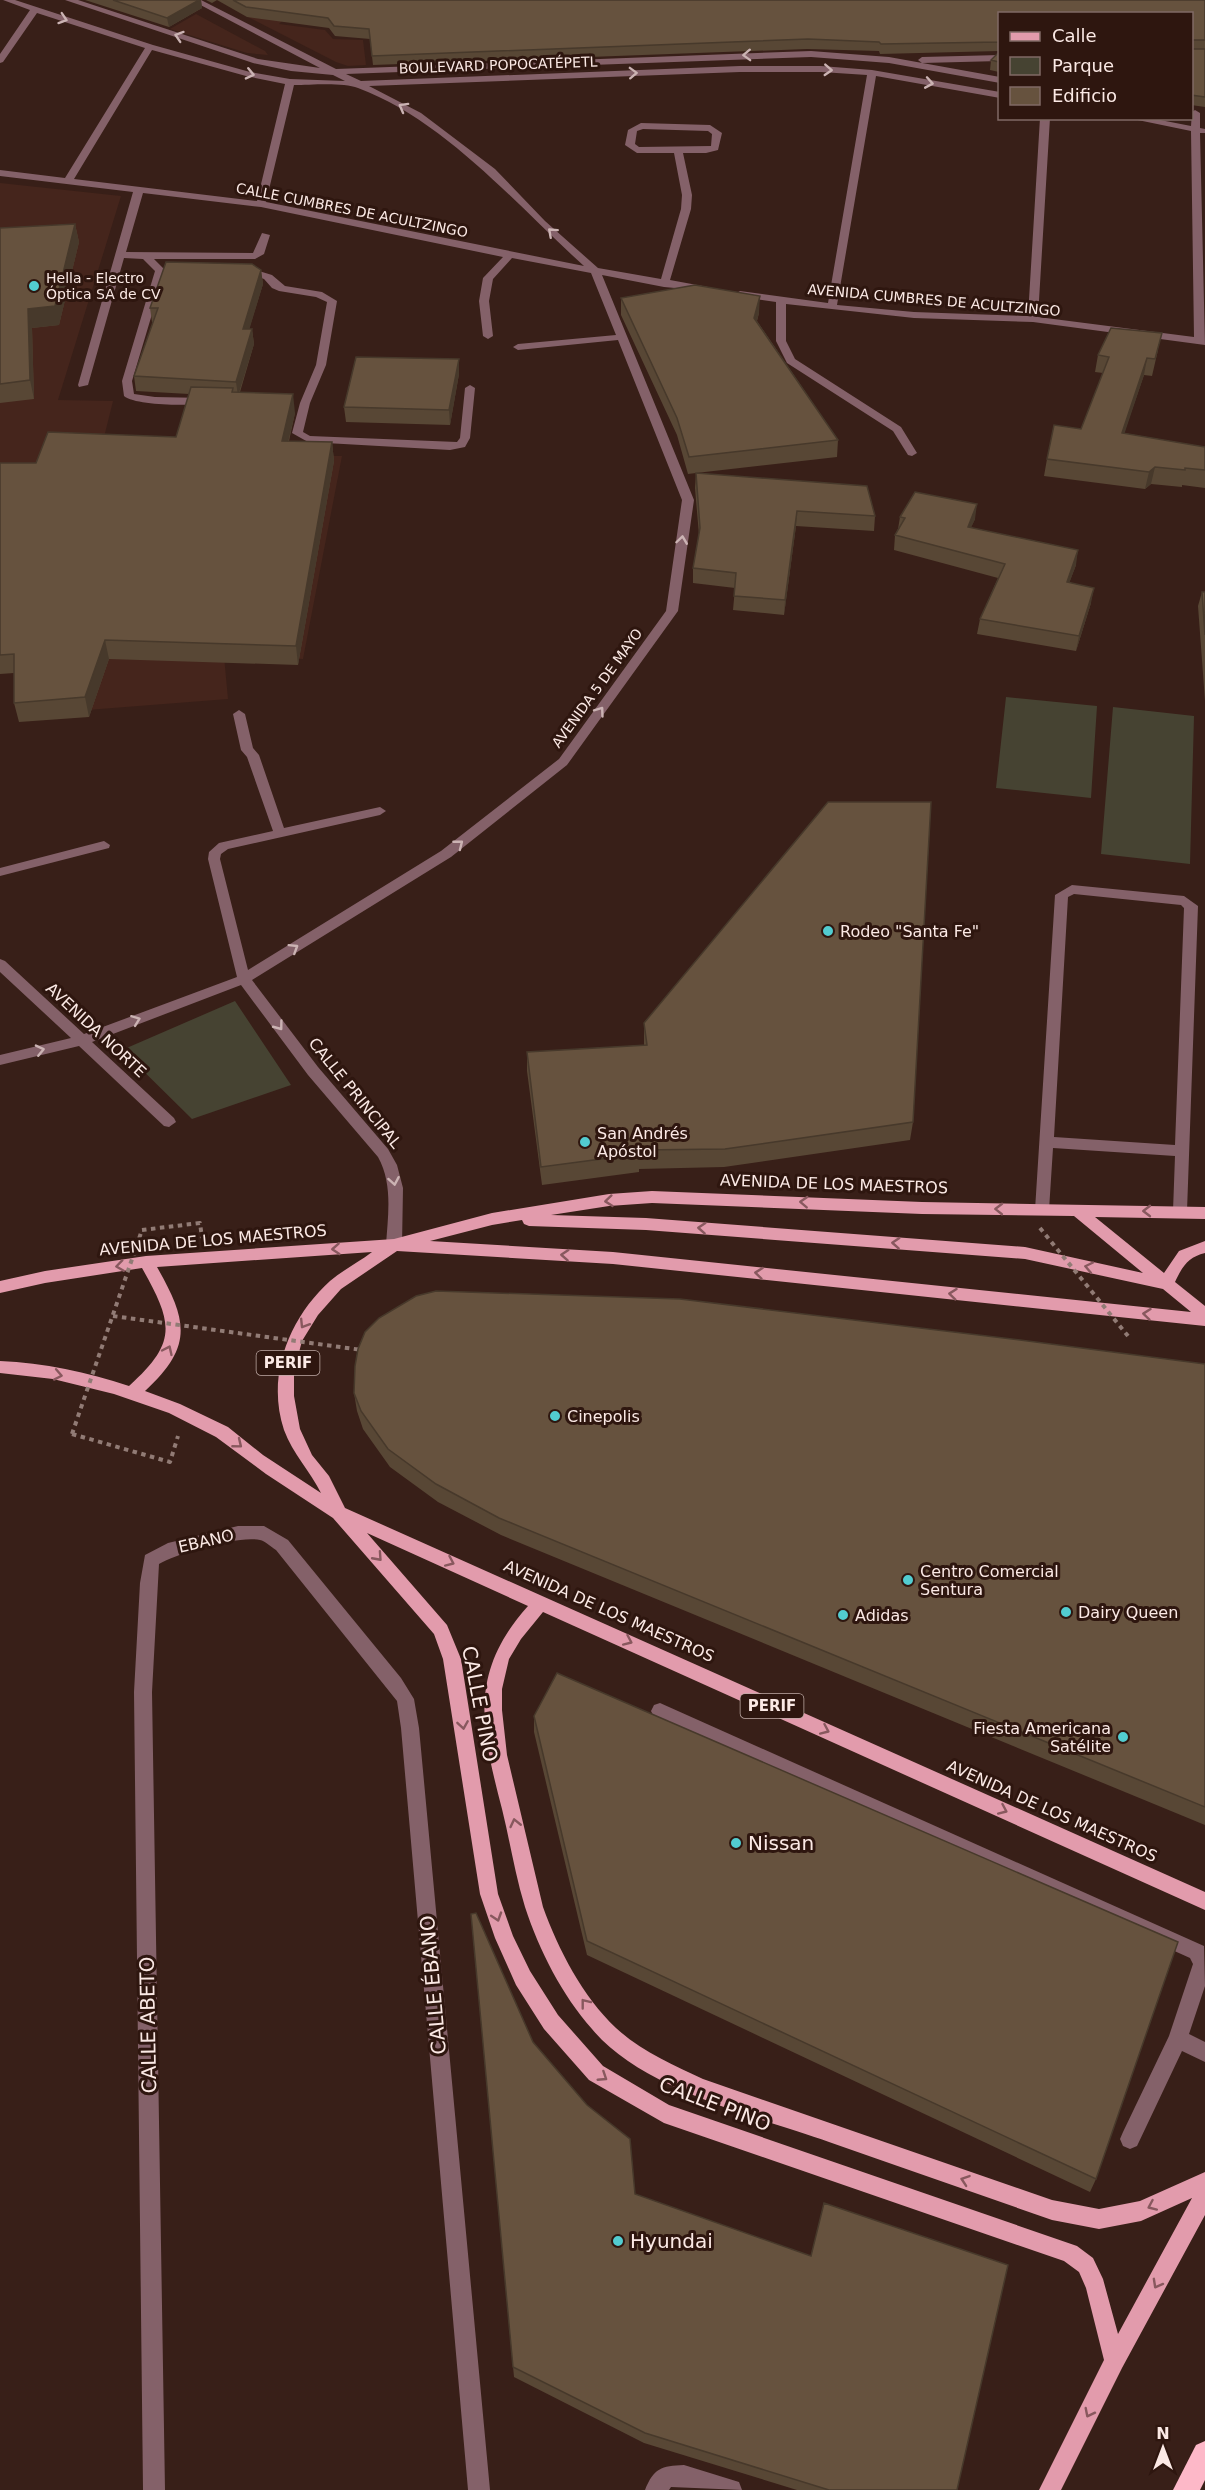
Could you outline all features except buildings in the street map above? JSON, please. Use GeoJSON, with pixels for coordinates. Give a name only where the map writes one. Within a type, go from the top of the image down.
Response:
{"type":"FeatureCollection","features":[{"type":"Feature","properties":{"kind":"highway"},"geometry":{"type":"LineString","coordinates":[[1186,2490],[1205,2454]]}},
{"type":"Feature","properties":{"kind":"main road","name":"AVENIDA DE LOS MAESTROS"},"geometry":{"type":"LineString","coordinates":[[394,1245],[492,1219],[609,1200],[652,1197],[1078,1212],[1205,1213]]}},
{"type":"Feature","properties":{"kind":"main road"},"geometry":{"type":"LineString","coordinates":[[1078,1212],[1205,1315]]}},
{"type":"Feature","properties":{"kind":"main road"},"geometry":{"type":"LineString","coordinates":[[492,1219],[646,1224],[1025,1253],[1167,1284]]}},
{"type":"Feature","properties":{"kind":"main road","name":"AVENIDA DE LOS MAESTROS"},"geometry":{"type":"LineString","coordinates":[[0,1287],[45,1277],[146,1262],[394,1245],[613,1258],[1205,1320]]}},
{"type":"Feature","properties":{"kind":"main road","name":"PERIF"},"geometry":{"type":"LineString","coordinates":[[339,1513],[323,1481],[306,1459],[292,1429],[286,1396],[286,1371],[295,1340],[313,1311],[336,1285],[394,1245]]}},
{"type":"Feature","properties":{"kind":"main road"},"geometry":{"type":"LineString","coordinates":[[1167,1284],[1177,1261],[1187,1252],[1205,1247]]}},
{"type":"Feature","properties":{"kind":"main road"},"geometry":{"type":"LineString","coordinates":[[131,1394],[153,1376],[171,1349],[175,1323],[168,1300],[146,1262]]}},
{"type":"Feature","properties":{"kind":"main road","name":"AVENIDA DE LOS MAESTROS"},"geometry":{"type":"LineString","coordinates":[[0,1367],[21,1367],[89,1381],[186,1412],[223,1433],[260,1462],[339,1513],[1205,1901]]}},
{"type":"Feature","properties":{"kind":"main road","name":"CALLE PINO"},"geometry":{"type":"LineString","coordinates":[[339,1513],[441,1630],[452,1659],[489,1894],[504,1938],[523,1978],[551,2022],[597,2073],[664,2113],[1070,2253],[1086,2265],[1096,2286],[1115,2361]]}},
{"type":"Feature","properties":{"kind":"main road","name":"CALLE PINO"},"geometry":{"type":"LineString","coordinates":[[542,1602],[512,1636],[497,1669],[493,1701],[499,1752],[530,1890],[542,1928],[571,1985],[609,2034],[654,2065],[700,2088],[1052,2210],[1099,2219],[1141,2211],[1205,2182]]}},
{"type":"Feature","properties":{"kind":"main road"},"geometry":{"type":"LineString","coordinates":[[1050,2490],[1115,2361],[1205,2195]]}},
{"type":"Feature","properties":{"kind":"street","name":"BOULEVARD POPOCATÉPETL"},"geometry":{"type":"LineString","coordinates":[[8,0],[150,47],[249,74],[290,82],[362,84],[768,69],[872,72],[998,95]]}},
{"type":"Feature","properties":{"kind":"street","name":"BOULEVARD POPOCATÉPETL"},"geometry":{"type":"LineString","coordinates":[[69,0],[256,61],[291,68],[334,72],[771,54],[811,54],[889,60],[998,58]]}},
{"type":"Feature","properties":{"kind":"street"},"geometry":{"type":"LineString","coordinates":[[195,0],[334,72],[362,84],[418,115],[492,171],[542,223],[595,271],[711,290]]}},
{"type":"Feature","properties":{"kind":"street"},"geometry":{"type":"LineString","coordinates":[[0,60],[35,10]]}},
{"type":"Feature","properties":{"kind":"street"},"geometry":{"type":"LineString","coordinates":[[68,181],[150,47]]}},
{"type":"Feature","properties":{"kind":"street","name":"BOULEVARD POPOCATÉPETL"},"geometry":{"type":"LineString","coordinates":[[889,60],[998,80]]}},
{"type":"Feature","properties":{"kind":"street"},"geometry":{"type":"LineString","coordinates":[[832,307],[872,72]]}},
{"type":"Feature","properties":{"kind":"street"},"geometry":{"type":"LineString","coordinates":[[261,204],[290,82]]}},
{"type":"Feature","properties":{"kind":"street"},"geometry":{"type":"LineString","coordinates":[[1197,114],[1200,130],[1202,342]]}},
{"type":"Feature","properties":{"kind":"street"},"geometry":{"type":"LineString","coordinates":[[1034,320],[1045,120]]}},
{"type":"Feature","properties":{"kind":"street"},"geometry":{"type":"LineString","coordinates":[[1143,120],[1200,130]]}},
{"type":"Feature","properties":{"kind":"street"},"geometry":{"type":"LineString","coordinates":[[641,126],[710,128],[717,133],[715,147],[712,149],[678,150],[637,150],[630,146],[633,130],[641,126]]}},
{"type":"Feature","properties":{"kind":"street"},"geometry":{"type":"LineString","coordinates":[[664,284],[686,209],[687,195],[678,150]]}},
{"type":"Feature","properties":{"kind":"street","name":"CALLE CUMBRES DE ACULTZINGO"},"geometry":{"type":"LineString","coordinates":[[0,173],[261,204],[595,271]]}},
{"type":"Feature","properties":{"kind":"street"},"geometry":{"type":"LineString","coordinates":[[83,385],[139,189]]}},
{"type":"Feature","properties":{"kind":"street"},"geometry":{"type":"LineString","coordinates":[[122,255],[255,256],[259,254],[265,235]]}},
{"type":"Feature","properties":{"kind":"street"},"geometry":{"type":"LineString","coordinates":[[488,336],[484,301],[488,278],[510,255]]}},
{"type":"Feature","properties":{"kind":"street"},"geometry":{"type":"LineString","coordinates":[[146,256],[160,271],[193,270]]}},
{"type":"Feature","properties":{"kind":"street"},"geometry":{"type":"LineString","coordinates":[[236,269],[258,272],[283,289],[318,294],[332,301],[321,365],[299,403],[297,433],[308,439],[450,447],[461,444],[465,438],[470,388]]}},
{"type":"Feature","properties":{"kind":"street"},"geometry":{"type":"LineString","coordinates":[[160,271],[127,381],[129,396],[142,399],[213,402]]}},
{"type":"Feature","properties":{"kind":"street","name":"AVENIDA 5 DE MAYO"},"geometry":{"type":"LineString","coordinates":[[0,1060],[81,1041],[244,979],[446,854],[562,762],[672,611],[688,500],[595,271]]}},
{"type":"Feature","properties":{"kind":"street","name":"AVENIDA CUMBRES DE ACULTZINGO"},"geometry":{"type":"LineString","coordinates":[[734,293],[832,307],[915,315],[1034,320],[1202,342]]}},
{"type":"Feature","properties":{"kind":"street"},"geometry":{"type":"LineString","coordinates":[[781,300],[781,341],[791,361],[897,429],[912,453]]}},
{"type":"Feature","properties":{"kind":"street"},"geometry":{"type":"LineString","coordinates":[[518,347],[622,337]]}},
{"type":"Feature","properties":{"kind":"street"},"geometry":{"type":"LineString","coordinates":[[239,714],[247,750],[253,755],[280,834]]}},
{"type":"Feature","properties":{"kind":"street"},"geometry":{"type":"LineString","coordinates":[[244,979],[214,859],[215,852],[224,846],[380,811]]}},
{"type":"Feature","properties":{"kind":"street"},"geometry":{"type":"LineString","coordinates":[[0,872],[104,845]]}},
{"type":"Feature","properties":{"kind":"street"},"geometry":{"type":"LineString","coordinates":[[1042,1210],[1062,895],[1072,889],[1184,901],[1191,906],[1180,1212]]}},
{"type":"Feature","properties":{"kind":"street","name":"AVENIDA NORTE"},"geometry":{"type":"LineString","coordinates":[[0,964],[7,980],[81,1041],[169,1122]]}},
{"type":"Feature","properties":{"kind":"street","name":"CALLE PRINCIPAL"},"geometry":{"type":"LineString","coordinates":[[244,979],[313,1071],[383,1153],[392,1169],[396,1188],[394,1245]]}},
{"type":"Feature","properties":{"kind":"street"},"geometry":{"type":"LineString","coordinates":[[1045,1142],[1181,1151]]}},
{"type":"Feature","properties":{"kind":"street","name":"EBANO"},"geometry":{"type":"LineString","coordinates":[[151,1560],[168,1550],[228,1536],[264,1533]]}},
{"type":"Feature","properties":{"kind":"street","name":"CALLE ÉBANO"},"geometry":{"type":"LineString","coordinates":[[264,1533],[282,1545],[395,1683],[405,1699],[410,1728],[479,2490]]}},
{"type":"Feature","properties":{"kind":"street","name":"CALLE ABETO"},"geometry":{"type":"LineString","coordinates":[[151,1560],[143,1692],[154,2490]]}},
{"type":"Feature","properties":{"kind":"street"},"geometry":{"type":"LineString","coordinates":[[660,1712],[1197,1952],[1203,1963],[1178,2039],[1130,2139]]}},
{"type":"Feature","properties":{"kind":"street"},"geometry":{"type":"LineString","coordinates":[[1178,2039],[1205,2052]]}},
{"type":"Feature","properties":{"kind":"street"},"geometry":{"type":"LineString","coordinates":[[656,2490],[665,2477],[684,2476],[731,2490]]}},
{"type":"Feature","properties":{"kind":"path"},"geometry":{"type":"LineString","coordinates":[[186,1412],[170,1462],[72,1434],[142,1230],[200,1223],[204,1259]]}},
{"type":"Feature","properties":{"kind":"path"},"geometry":{"type":"LineString","coordinates":[[1040,1228],[1128,1335]]}},
{"type":"Feature","properties":{"kind":"path"},"geometry":{"type":"LineString","coordinates":[[113,1316],[367,1350]]}},
{"type":"Feature","properties":{"kind":"shaded area"},"geometry":{"type":"Polygon","coordinates":[[[265,9],[285,18],[279,24],[325,30],[333,39],[363,40],[366,65],[348,66],[336,62],[248,17],[265,9]]]}},
{"type":"Feature","properties":{"kind":"shaded area"},"geometry":{"type":"Polygon","coordinates":[[[196,14],[265,51],[268,55],[247,53],[170,29],[196,14]]]}},
{"type":"Feature","properties":{"kind":"shaded area"},"geometry":{"type":"Polygon","coordinates":[[[0,183],[121,196],[58,400],[113,401],[100,453],[342,456],[303,659],[224,656],[228,699],[23,715],[25,668],[0,671],[0,183]]]}},
{"type":"Feature","properties":{"kind":"green space"},"geometry":{"type":"Polygon","coordinates":[[[1006,697],[1097,706],[1091,798],[996,788],[1006,697]]]}},
{"type":"Feature","properties":{"kind":"green space"},"geometry":{"type":"Polygon","coordinates":[[[1113,707],[1194,716],[1190,864],[1101,854],[1113,707]]]}},
{"type":"Feature","properties":{"kind":"green space"},"geometry":{"type":"Polygon","coordinates":[[[235,1001],[291,1085],[192,1119],[122,1050],[235,1001]]]}},
{"type":"Feature","properties":{"kind":"place","name":"Hella - Electro Óptica SA de CV"},"geometry":{"type":"Point","coordinates":[34,286]}},
{"type":"Feature","properties":{"kind":"place","name":"Rodeo \"Santa Fe\""},"geometry":{"type":"Point","coordinates":[828,931]}},
{"type":"Feature","properties":{"kind":"place","name":"San Andrés Apóstol"},"geometry":{"type":"Point","coordinates":[585,1142]}},
{"type":"Feature","properties":{"kind":"place","name":"Cinepolis"},"geometry":{"type":"Point","coordinates":[555,1416]}},
{"type":"Feature","properties":{"kind":"place","name":"Centro Comercial Sentura"},"geometry":{"type":"Point","coordinates":[908,1580]}},
{"type":"Feature","properties":{"kind":"place","name":"Dairy Queen"},"geometry":{"type":"Point","coordinates":[1066,1612]}},
{"type":"Feature","properties":{"kind":"place","name":"Adidas"},"geometry":{"type":"Point","coordinates":[843,1615]}},
{"type":"Feature","properties":{"kind":"place","name":"Fiesta Americana Satélite"},"geometry":{"type":"Point","coordinates":[1123,1737]}},
{"type":"Feature","properties":{"kind":"place","name":"Nissan"},"geometry":{"type":"Point","coordinates":[736,1843]}},
{"type":"Feature","properties":{"kind":"place","name":"Hyundai"},"geometry":{"type":"Point","coordinates":[618,2241]}}]}
